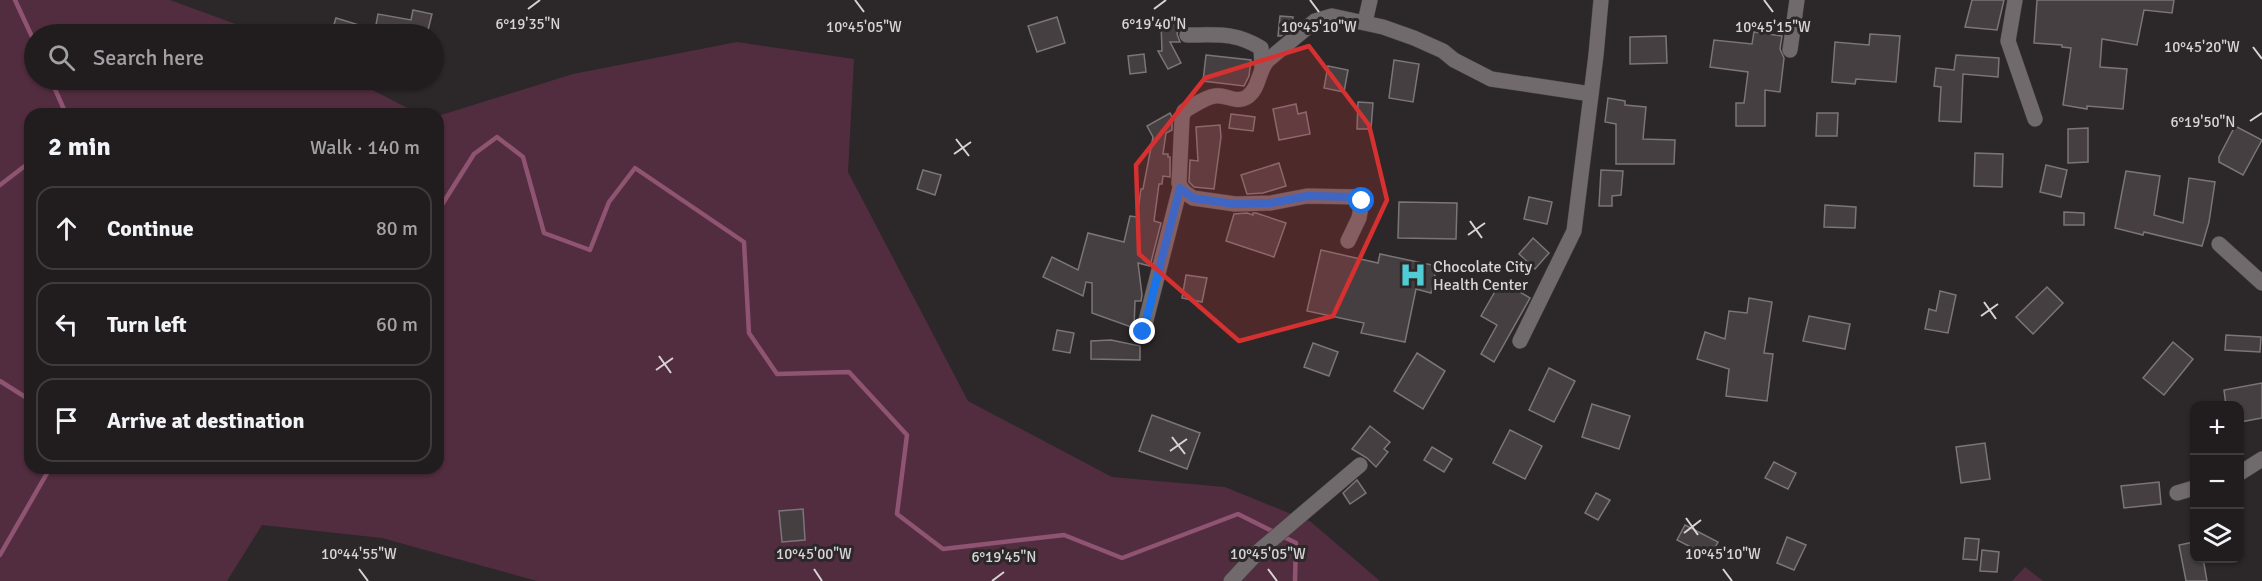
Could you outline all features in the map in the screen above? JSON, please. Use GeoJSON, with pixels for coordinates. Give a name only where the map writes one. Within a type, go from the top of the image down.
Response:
{"type":"FeatureCollection","features":[{"type":"Feature","properties":{"kind":"street"},"geometry":{"type":"LineString","coordinates":[[1365,22],[1370,0]]}},
{"type":"Feature","properties":{"kind":"street"},"geometry":{"type":"LineString","coordinates":[[1520,341],[1574,231],[1601,0]]}},
{"type":"Feature","properties":{"kind":"street"},"geometry":{"type":"LineString","coordinates":[[1790,50],[1797,0]]}},
{"type":"Feature","properties":{"kind":"street"},"geometry":{"type":"LineString","coordinates":[[2015,0],[2008,41],[2035,119]]}},
{"type":"Feature","properties":{"kind":"street"},"geometry":{"type":"LineString","coordinates":[[1262,66],[1315,21],[1332,16],[1383,27],[1443,51],[1491,79],[1591,93]]}},
{"type":"Feature","properties":{"kind":"street"},"geometry":{"type":"LineString","coordinates":[[1143,332],[1180,188],[1184,111],[1215,96],[1235,100],[1246,98],[1255,90],[1262,66],[1261,48],[1245,39],[1225,35],[1187,35]]}},
{"type":"Feature","properties":{"kind":"street"},"geometry":{"type":"LineString","coordinates":[[1180,188],[1193,198],[1234,204],[1271,203],[1307,196],[1359,197],[1362,201],[1362,210],[1348,241]]}},
{"type":"Feature","properties":{"kind":"street"},"geometry":{"type":"LineString","coordinates":[[2219,244],[2262,283]]}},
{"type":"Feature","properties":{"kind":"street"},"geometry":{"type":"LineString","coordinates":[[2244,470],[2262,459]]}},
{"type":"Feature","properties":{"kind":"street"},"geometry":{"type":"LineString","coordinates":[[1231,581],[1260,550],[1303,516],[1360,465]]}},
{"type":"Feature","properties":{"kind":"street"},"geometry":{"type":"LineString","coordinates":[[2177,493],[2190,489]]}},
{"type":"Feature","properties":{"kind":"highlighted area"},"geometry":{"type":"Polygon","coordinates":[[[1309,46],[1369,125],[1387,200],[1333,316],[1239,341],[1139,254],[1136,165],[1205,78],[1309,46]]]}},
{"type":"Feature","properties":{"kind":"shaded area"},"geometry":{"type":"Polygon","coordinates":[[[0,0],[170,0],[236,24],[24,24],[24,90],[372,90],[407,108],[24,108],[24,474],[444,474],[444,114],[573,74],[737,42],[854,59],[848,172],[968,401],[1112,477],[1225,487],[1311,522],[1380,581],[537,581],[382,538],[262,525],[227,581],[0,581],[0,0]]]}},
{"type":"Feature","properties":{"kind":"shaded area"},"geometry":{"type":"Polygon","coordinates":[[[2025,567],[2043,581],[2012,581],[2025,567]]]}},
{"type":"Feature","properties":{"kind":"building"},"geometry":{"type":"Polygon","coordinates":[[[1972,0],[2004,0],[1997,30],[1965,27],[1972,0]]]}},
{"type":"Feature","properties":{"kind":"building"},"geometry":{"type":"Polygon","coordinates":[[[2037,0],[2174,0],[2172,13],[2144,10],[2137,45],[2102,39],[2100,67],[2127,69],[2123,109],[2087,106],[2087,109],[2063,105],[2071,48],[2034,43],[2037,0]]]}},
{"type":"Feature","properties":{"kind":"building"},"geometry":{"type":"Polygon","coordinates":[[[413,10],[432,14],[430,24],[376,24],[378,14],[411,20],[413,10]]]}},
{"type":"Feature","properties":{"kind":"building"},"geometry":{"type":"Polygon","coordinates":[[[1280,16],[1293,17],[1292,27],[1278,36],[1280,16]]]}},
{"type":"Feature","properties":{"kind":"building"},"geometry":{"type":"Polygon","coordinates":[[[1057,17],[1065,43],[1037,52],[1028,26],[1057,17]]]}},
{"type":"Feature","properties":{"kind":"building"},"geometry":{"type":"Polygon","coordinates":[[[336,18],[356,24],[334,24],[336,18]]]}},
{"type":"Feature","properties":{"kind":"building"},"geometry":{"type":"Polygon","coordinates":[[[1180,22],[1177,34],[1180,42],[1170,42],[1181,63],[1168,69],[1158,51],[1162,51],[1161,23],[1180,22]]]}},
{"type":"Feature","properties":{"kind":"building"},"geometry":{"type":"Polygon","coordinates":[[[1754,32],[1782,36],[1780,49],[1784,58],[1780,92],[1765,90],[1765,126],[1736,126],[1736,103],[1744,103],[1748,72],[1710,67],[1714,40],[1752,44],[1754,32]]]}},
{"type":"Feature","properties":{"kind":"building"},"geometry":{"type":"Polygon","coordinates":[[[1870,34],[1900,36],[1896,82],[1856,79],[1855,84],[1832,82],[1835,42],[1869,45],[1870,34]]]}},
{"type":"Feature","properties":{"kind":"building"},"geometry":{"type":"Polygon","coordinates":[[[1666,36],[1667,63],[1630,64],[1630,37],[1666,36]]]}},
{"type":"Feature","properties":{"kind":"building"},"geometry":{"type":"Polygon","coordinates":[[[1144,54],[1146,72],[1130,74],[1128,56],[1144,54]]]}},
{"type":"Feature","properties":{"kind":"building"},"geometry":{"type":"Polygon","coordinates":[[[1206,55],[1251,60],[1249,76],[1244,86],[1203,81],[1206,55]]]}},
{"type":"Feature","properties":{"kind":"building"},"geometry":{"type":"Polygon","coordinates":[[[1956,55],[1999,58],[1998,77],[1963,74],[1961,122],[1939,121],[1941,87],[1934,86],[1936,68],[1954,70],[1956,55]]]}},
{"type":"Feature","properties":{"kind":"building"},"geometry":{"type":"Polygon","coordinates":[[[1394,60],[1419,64],[1413,102],[1389,98],[1394,60]]]}},
{"type":"Feature","properties":{"kind":"building"},"geometry":{"type":"Polygon","coordinates":[[[1328,66],[1348,70],[1344,92],[1324,88],[1328,66]]]}},
{"type":"Feature","properties":{"kind":"building"},"geometry":{"type":"Polygon","coordinates":[[[1608,98],[1625,101],[1625,105],[1646,107],[1643,139],[1675,140],[1674,164],[1616,164],[1616,124],[1605,122],[1608,98]]]}},
{"type":"Feature","properties":{"kind":"building"},"geometry":{"type":"Polygon","coordinates":[[[1358,102],[1373,103],[1371,129],[1357,129],[1358,102]]]}},
{"type":"Feature","properties":{"kind":"building"},"geometry":{"type":"Polygon","coordinates":[[[1296,104],[1298,114],[1306,112],[1310,134],[1279,140],[1273,109],[1296,104]]]}},
{"type":"Feature","properties":{"kind":"building"},"geometry":{"type":"Polygon","coordinates":[[[1170,113],[1172,130],[1166,133],[1163,154],[1168,154],[1170,157],[1170,177],[1163,176],[1162,184],[1159,184],[1154,221],[1161,223],[1150,266],[1138,263],[1142,295],[1141,301],[1135,301],[1134,328],[1092,313],[1092,283],[1086,282],[1083,296],[1043,277],[1052,257],[1078,270],[1088,233],[1124,242],[1130,216],[1137,217],[1141,189],[1143,189],[1153,137],[1147,126],[1170,113]]]}},
{"type":"Feature","properties":{"kind":"building"},"geometry":{"type":"Polygon","coordinates":[[[1817,113],[1838,113],[1837,136],[1816,136],[1817,113]]]}},
{"type":"Feature","properties":{"kind":"building"},"geometry":{"type":"Polygon","coordinates":[[[1231,114],[1255,117],[1253,131],[1229,128],[1231,114]]]}},
{"type":"Feature","properties":{"kind":"building"},"geometry":{"type":"Polygon","coordinates":[[[1220,125],[1221,137],[1214,189],[1194,187],[1189,182],[1190,160],[1198,161],[1196,127],[1220,125]]]}},
{"type":"Feature","properties":{"kind":"building"},"geometry":{"type":"Polygon","coordinates":[[[2235,126],[2262,140],[2243,175],[2219,162],[2219,157],[2235,126]]]}},
{"type":"Feature","properties":{"kind":"building"},"geometry":{"type":"Polygon","coordinates":[[[2088,128],[2088,162],[2068,163],[2068,129],[2088,128]]]}},
{"type":"Feature","properties":{"kind":"building"},"geometry":{"type":"Polygon","coordinates":[[[1975,153],[2003,154],[2002,187],[1974,186],[1975,153]]]}},
{"type":"Feature","properties":{"kind":"building"},"geometry":{"type":"Polygon","coordinates":[[[1279,163],[1286,186],[1263,193],[1247,194],[1241,175],[1279,163]]]}},
{"type":"Feature","properties":{"kind":"building"},"geometry":{"type":"Polygon","coordinates":[[[2046,165],[2067,170],[2061,197],[2040,192],[2046,165]]]}},
{"type":"Feature","properties":{"kind":"building"},"geometry":{"type":"Polygon","coordinates":[[[923,170],[941,175],[935,195],[917,189],[923,170]]]}},
{"type":"Feature","properties":{"kind":"building"},"geometry":{"type":"Polygon","coordinates":[[[1601,170],[1623,171],[1621,195],[1612,196],[1612,206],[1599,206],[1601,170]]]}},
{"type":"Feature","properties":{"kind":"building"},"geometry":{"type":"Polygon","coordinates":[[[2126,171],[2160,176],[2154,215],[2183,223],[2189,178],[2215,182],[2209,222],[2202,246],[2144,232],[2143,235],[2115,228],[2126,171]]]}},
{"type":"Feature","properties":{"kind":"building"},"geometry":{"type":"Polygon","coordinates":[[[1529,197],[1552,202],[1547,224],[1524,219],[1529,197]]]}},
{"type":"Feature","properties":{"kind":"building"},"geometry":{"type":"Polygon","coordinates":[[[1399,202],[1457,203],[1456,239],[1398,238],[1399,202]]]}},
{"type":"Feature","properties":{"kind":"building"},"geometry":{"type":"Polygon","coordinates":[[[1825,205],[1856,207],[1855,228],[1824,227],[1825,205]]]}},
{"type":"Feature","properties":{"kind":"building"},"geometry":{"type":"Polygon","coordinates":[[[2064,212],[2084,213],[2084,225],[2064,225],[2064,212]]]}},
{"type":"Feature","properties":{"kind":"building"},"geometry":{"type":"Polygon","coordinates":[[[1256,213],[1286,223],[1274,257],[1226,241],[1234,214],[1253,215],[1256,213]]]}},
{"type":"Feature","properties":{"kind":"building"},"geometry":{"type":"Polygon","coordinates":[[[1533,238],[1549,253],[1535,269],[1519,254],[1533,238]]]}},
{"type":"Feature","properties":{"kind":"building"},"geometry":{"type":"Polygon","coordinates":[[[1321,250],[1378,263],[1380,254],[1437,266],[1431,293],[1416,289],[1405,342],[1361,333],[1364,323],[1307,311],[1321,250]]]}},
{"type":"Feature","properties":{"kind":"building"},"geometry":{"type":"Polygon","coordinates":[[[1186,275],[1207,278],[1202,302],[1182,298],[1186,275]]]}},
{"type":"Feature","properties":{"kind":"building"},"geometry":{"type":"Polygon","coordinates":[[[1501,281],[1530,298],[1494,362],[1481,354],[1497,325],[1481,316],[1501,281]]]}},
{"type":"Feature","properties":{"kind":"building"},"geometry":{"type":"Polygon","coordinates":[[[2047,287],[2063,303],[2033,334],[2016,317],[2047,287]]]}},
{"type":"Feature","properties":{"kind":"building"},"geometry":{"type":"Polygon","coordinates":[[[1940,291],[1956,295],[1948,333],[1925,329],[1929,309],[1936,311],[1940,291]]]}},
{"type":"Feature","properties":{"kind":"building"},"geometry":{"type":"Polygon","coordinates":[[[1749,298],[1772,302],[1764,353],[1773,354],[1767,401],[1726,396],[1729,369],[1697,359],[1705,332],[1725,339],[1729,311],[1747,313],[1749,298]]]}},
{"type":"Feature","properties":{"kind":"building"},"geometry":{"type":"Polygon","coordinates":[[[1809,316],[1850,324],[1845,349],[1803,341],[1809,316]]]}},
{"type":"Feature","properties":{"kind":"building"},"geometry":{"type":"Polygon","coordinates":[[[1057,330],[1074,333],[1070,353],[1053,350],[1057,330]]]}},
{"type":"Feature","properties":{"kind":"building"},"geometry":{"type":"Polygon","coordinates":[[[2226,335],[2261,337],[2260,352],[2225,350],[2226,335]]]}},
{"type":"Feature","properties":{"kind":"building"},"geometry":{"type":"Polygon","coordinates":[[[1111,340],[1140,346],[1140,360],[1091,359],[1091,341],[1111,340]]]}},
{"type":"Feature","properties":{"kind":"building"},"geometry":{"type":"Polygon","coordinates":[[[2173,342],[2193,359],[2164,395],[2143,378],[2173,342]]]}},
{"type":"Feature","properties":{"kind":"building"},"geometry":{"type":"Polygon","coordinates":[[[1313,343],[1338,352],[1329,376],[1304,367],[1313,343]]]}},
{"type":"Feature","properties":{"kind":"building"},"geometry":{"type":"Polygon","coordinates":[[[1417,353],[1445,371],[1423,409],[1394,391],[1417,353]]]}},
{"type":"Feature","properties":{"kind":"building"},"geometry":{"type":"Polygon","coordinates":[[[1549,368],[1575,381],[1554,422],[1529,410],[1549,368]]]}},
{"type":"Feature","properties":{"kind":"building"},"geometry":{"type":"Polygon","coordinates":[[[2262,383],[2262,418],[2244,421],[2244,401],[2225,401],[2224,390],[2262,383]]]}},
{"type":"Feature","properties":{"kind":"building"},"geometry":{"type":"Polygon","coordinates":[[[1592,404],[1630,416],[1619,449],[1582,437],[1592,404]]]}},
{"type":"Feature","properties":{"kind":"building"},"geometry":{"type":"Polygon","coordinates":[[[1152,415],[1200,433],[1187,469],[1139,451],[1152,415]]]}},
{"type":"Feature","properties":{"kind":"building"},"geometry":{"type":"Polygon","coordinates":[[[1370,426],[1390,442],[1384,449],[1388,452],[1376,467],[1352,449],[1370,426]]]}},
{"type":"Feature","properties":{"kind":"building"},"geometry":{"type":"Polygon","coordinates":[[[1510,430],[1542,446],[1525,479],[1493,463],[1510,430]]]}},
{"type":"Feature","properties":{"kind":"building"},"geometry":{"type":"Polygon","coordinates":[[[1985,443],[1990,479],[1961,483],[1956,447],[1985,443]]]}},
{"type":"Feature","properties":{"kind":"building"},"geometry":{"type":"Polygon","coordinates":[[[1432,447],[1452,459],[1444,472],[1424,460],[1432,447]]]}},
{"type":"Feature","properties":{"kind":"building"},"geometry":{"type":"Polygon","coordinates":[[[1774,462],[1796,473],[1788,489],[1765,478],[1774,462]]]}},
{"type":"Feature","properties":{"kind":"building"},"geometry":{"type":"Polygon","coordinates":[[[1357,480],[1366,493],[1350,504],[1343,493],[1357,480]]]}},
{"type":"Feature","properties":{"kind":"building"},"geometry":{"type":"Polygon","coordinates":[[[2159,482],[2161,504],[2124,508],[2121,486],[2159,482]]]}},
{"type":"Feature","properties":{"kind":"building"},"geometry":{"type":"Polygon","coordinates":[[[1596,493],[1610,500],[1598,520],[1585,513],[1596,493]]]}},
{"type":"Feature","properties":{"kind":"building"},"geometry":{"type":"Polygon","coordinates":[[[803,509],[805,540],[782,542],[779,511],[803,509]]]}},
{"type":"Feature","properties":{"kind":"building"},"geometry":{"type":"Polygon","coordinates":[[[1685,525],[1718,542],[1710,557],[1677,540],[1685,525]]]}},
{"type":"Feature","properties":{"kind":"building"},"geometry":{"type":"Polygon","coordinates":[[[1787,537],[1806,545],[1794,570],[1777,563],[1787,537]]]}},
{"type":"Feature","properties":{"kind":"building"},"geometry":{"type":"Polygon","coordinates":[[[1965,538],[1979,539],[1977,560],[1963,559],[1965,538]]]}},
{"type":"Feature","properties":{"kind":"building"},"geometry":{"type":"Polygon","coordinates":[[[2190,543],[2190,563],[2204,563],[2207,581],[2186,581],[2179,545],[2190,543]]]}},
{"type":"Feature","properties":{"kind":"building"},"geometry":{"type":"Polygon","coordinates":[[[1982,550],[1999,552],[1997,572],[1980,571],[1982,550]]]}},
{"type":"Feature","properties":{"kind":"waterway"},"geometry":{"type":"LineString","coordinates":[[15,0],[26,24]]}},
{"type":"Feature","properties":{"kind":"waterway"},"geometry":{"type":"LineString","coordinates":[[55,90],[63,108]]}},
{"type":"Feature","properties":{"kind":"waterway"},"geometry":{"type":"LineString","coordinates":[[444,202],[474,154],[497,137],[523,157],[544,233],[590,250],[609,202],[635,168],[744,242],[749,333],[777,374],[849,372],[907,435],[897,514],[943,549],[1064,535],[1122,558],[1238,514],[1296,543],[1295,581]]}},
{"type":"Feature","properties":{"kind":"waterway"},"geometry":{"type":"LineString","coordinates":[[0,185],[24,167]]}},
{"type":"Feature","properties":{"kind":"waterway"},"geometry":{"type":"LineString","coordinates":[[0,381],[24,396]]}},
{"type":"Feature","properties":{"kind":"waterway"},"geometry":{"type":"LineString","coordinates":[[0,555],[47,474]]}},
{"type":"Feature","properties":{"kind":"place","name":"Chocolate City Health Center"},"geometry":{"type":"Point","coordinates":[1413,275]}},
{"type":"Feature","properties":{"kind":"route"},"geometry":{"type":"LineString","coordinates":[[1143,332],[1180,188],[1193,198],[1234,204],[1271,203],[1307,196],[1350,195],[1359,197],[1362,201]]}}]}
